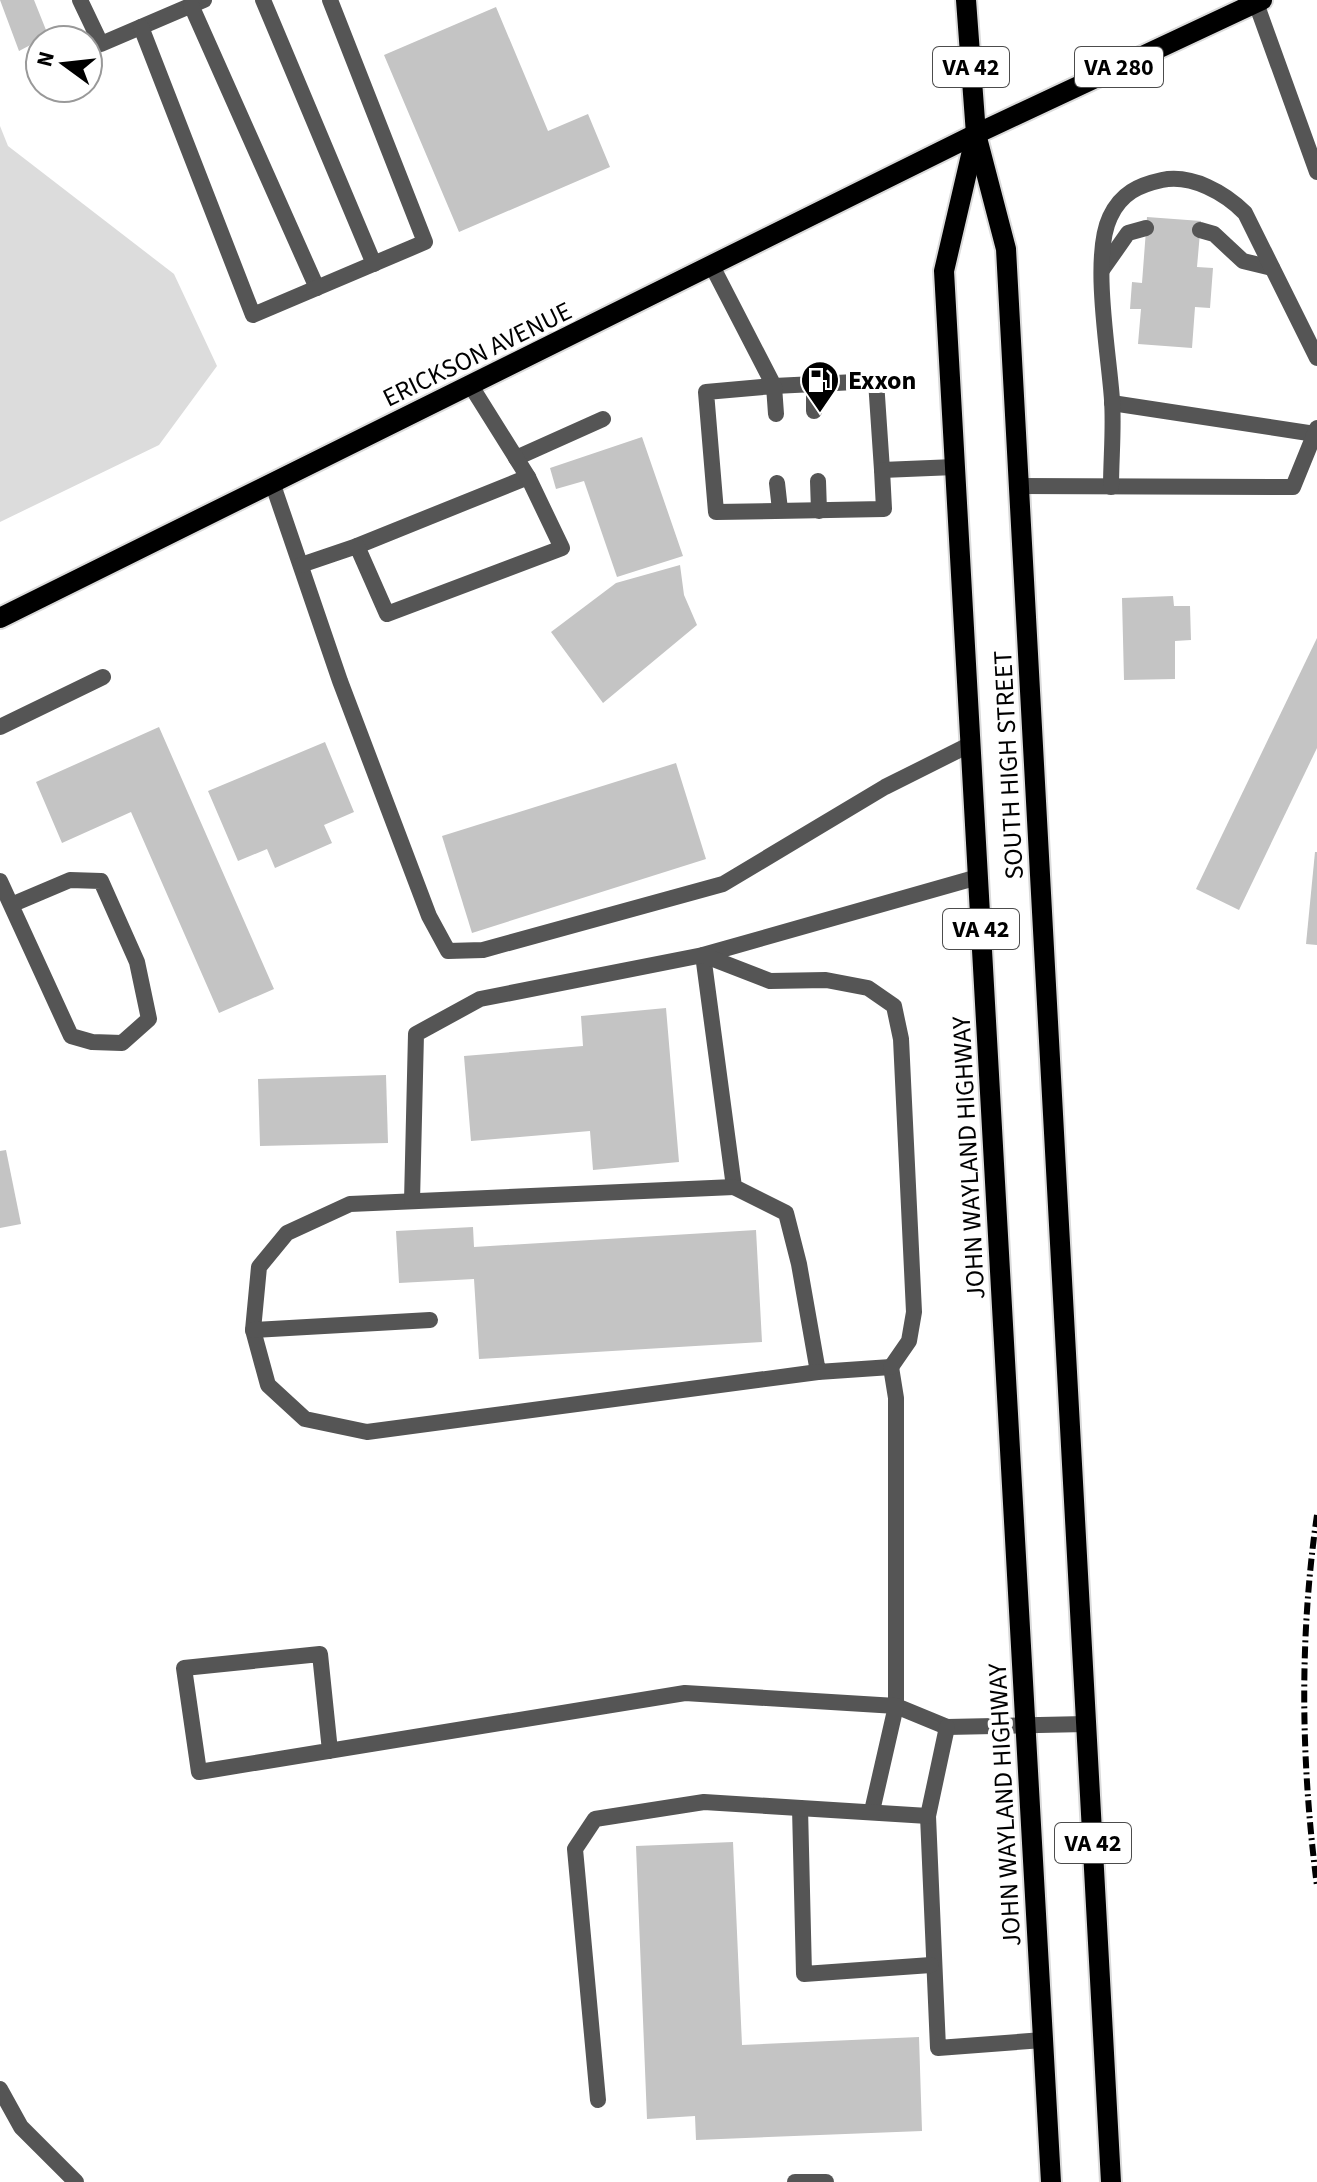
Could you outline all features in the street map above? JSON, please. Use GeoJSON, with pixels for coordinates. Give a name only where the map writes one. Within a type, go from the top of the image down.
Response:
{"type":"FeatureCollection","features":[{"type":"Feature","properties":{"kind":"main road","name":"SOUTH HIGH STREET"},"geometry":{"type":"LineString","coordinates":[[966,0],[976,134],[1006,249],[1086,1724]]}},
{"type":"Feature","properties":{"kind":"main road","name":"VA 280"},"geometry":{"type":"LineString","coordinates":[[976,134],[1259,1]]}},
{"type":"Feature","properties":{"kind":"main road","name":"ERICKSON AVENUE"},"geometry":{"type":"LineString","coordinates":[[0,618],[976,134]]}},
{"type":"Feature","properties":{"kind":"main road","name":"JOHN WAYLAND HIGHWAY"},"geometry":{"type":"LineString","coordinates":[[976,134],[944,271],[1051,2182]]}},
{"type":"Feature","properties":{"kind":"main road","name":"VA 42"},"geometry":{"type":"LineString","coordinates":[[1086,1724],[1111,2182]]}},
{"type":"Feature","properties":{"kind":"lane"},"geometry":{"type":"LineString","coordinates":[[80,0],[101,44],[198,3],[317,288]]}},
{"type":"Feature","properties":{"kind":"lane"},"geometry":{"type":"LineString","coordinates":[[263,0],[374,264]]}},
{"type":"Feature","properties":{"kind":"lane"},"geometry":{"type":"LineString","coordinates":[[141,27],[253,315],[425,242],[330,0]]}},
{"type":"Feature","properties":{"kind":"lane"},"geometry":{"type":"LineString","coordinates":[[1259,1],[1317,172]]}},
{"type":"Feature","properties":{"kind":"lane"},"geometry":{"type":"LineString","coordinates":[[1111,487],[1112,403],[1102,270],[1110,216],[1134,186],[1170,179],[1203,185],[1229,197],[1245,213],[1317,358]]}},
{"type":"Feature","properties":{"kind":"lane"},"geometry":{"type":"LineString","coordinates":[[1102,270],[1128,233],[1146,228]]}},
{"type":"Feature","properties":{"kind":"lane"},"geometry":{"type":"LineString","coordinates":[[1200,230],[1214,234],[1243,261],[1272,268]]}},
{"type":"Feature","properties":{"kind":"lane"},"geometry":{"type":"LineString","coordinates":[[712,266],[774,386],[776,414]]}},
{"type":"Feature","properties":{"kind":"lane"},"geometry":{"type":"LineString","coordinates":[[876,381],[884,509],[716,512],[706,392],[774,386],[876,381]]}},
{"type":"Feature","properties":{"kind":"lane"},"geometry":{"type":"LineString","coordinates":[[814,383],[814,411]]}},
{"type":"Feature","properties":{"kind":"lane"},"geometry":{"type":"LineString","coordinates":[[357,546],[387,614],[562,548],[528,477],[471,386]]}},
{"type":"Feature","properties":{"kind":"lane"},"geometry":{"type":"LineString","coordinates":[[1019,486],[1293,487],[1316,431],[1112,403]]}},
{"type":"Feature","properties":{"kind":"lane"},"geometry":{"type":"LineString","coordinates":[[516,458],[603,419]]}},
{"type":"Feature","properties":{"kind":"lane"},"geometry":{"type":"LineString","coordinates":[[882,470],[955,467]]}},
{"type":"Feature","properties":{"kind":"lane"},"geometry":{"type":"LineString","coordinates":[[301,565],[357,546],[528,477]]}},
{"type":"Feature","properties":{"kind":"lane"},"geometry":{"type":"LineString","coordinates":[[818,481],[819,511]]}},
{"type":"Feature","properties":{"kind":"lane"},"geometry":{"type":"LineString","coordinates":[[777,483],[780,510]]}},
{"type":"Feature","properties":{"kind":"lane"},"geometry":{"type":"LineString","coordinates":[[273,485],[423,901],[448,951],[483,950],[723,884],[885,787],[971,744]]}},
{"type":"Feature","properties":{"kind":"lane"},"geometry":{"type":"LineString","coordinates":[[0,727],[103,677]]}},
{"type":"Feature","properties":{"kind":"lane"},"geometry":{"type":"LineString","coordinates":[[412,1201],[416,1034],[480,999],[703,955],[978,877]]}},
{"type":"Feature","properties":{"kind":"lane"},"geometry":{"type":"LineString","coordinates":[[0,881],[71,1036],[92,1042],[122,1043],[149,1019],[137,962],[101,881],[70,880],[11,905]]}},
{"type":"Feature","properties":{"kind":"lane"},"geometry":{"type":"LineString","coordinates":[[703,955],[734,1187]]}},
{"type":"Feature","properties":{"kind":"lane"},"geometry":{"type":"LineString","coordinates":[[703,955],[770,981],[826,980],[868,988],[894,1006],[901,1039],[914,1312],[909,1341],[891,1367],[896,1398],[896,1706],[872,1811]]}},
{"type":"Feature","properties":{"kind":"lane"},"geometry":{"type":"LineString","coordinates":[[818,1372],[799,1264],[786,1213],[734,1187],[350,1204],[287,1233],[259,1267],[253,1330],[268,1385],[305,1419],[367,1432],[818,1372],[891,1367]]}},
{"type":"Feature","properties":{"kind":"lane"},"geometry":{"type":"LineString","coordinates":[[253,1330],[430,1320]]}},
{"type":"Feature","properties":{"kind":"lane"},"geometry":{"type":"LineString","coordinates":[[330,1751],[320,1654],[184,1668],[199,1772],[330,1751],[685,1693],[896,1706],[947,1727],[1086,1724]]}},
{"type":"Feature","properties":{"kind":"lane"},"geometry":{"type":"LineString","coordinates":[[947,1727],[928,1816],[931,1965],[938,2048],[1043,2040]]}},
{"type":"Feature","properties":{"kind":"lane"},"geometry":{"type":"LineString","coordinates":[[598,2100],[575,1849],[595,1819],[704,1802],[928,1816]]}},
{"type":"Feature","properties":{"kind":"lane"},"geometry":{"type":"LineString","coordinates":[[800,1808],[804,1974],[931,1965]]}},
{"type":"Feature","properties":{"kind":"lane"},"geometry":{"type":"LineString","coordinates":[[0,2089],[21,2127],[76,2182]]}},
{"type":"Feature","properties":{"kind":"lane"},"geometry":{"type":"LineString","coordinates":[[795,2182],[826,2182]]}},
{"type":"Feature","properties":{"kind":"shaded area"},"geometry":{"type":"Polygon","coordinates":[[[0,126],[8,146],[174,274],[217,366],[159,445],[0,522],[0,126]]]}},
{"type":"Feature","properties":{"kind":"building"},"geometry":{"type":"Polygon","coordinates":[[[0,0],[34,0],[44,24],[24,24],[24,48],[19,51],[0,0]]]}},
{"type":"Feature","properties":{"kind":"building"},"geometry":{"type":"Polygon","coordinates":[[[496,7],[548,131],[588,114],[610,167],[459,232],[384,55],[496,7]]]}},
{"type":"Feature","properties":{"kind":"building"},"geometry":{"type":"Polygon","coordinates":[[[1147,217],[1201,221],[1197,267],[1213,268],[1210,308],[1195,307],[1192,348],[1138,344],[1141,309],[1130,309],[1132,282],[1142,283],[1147,217]]]}},
{"type":"Feature","properties":{"kind":"building"},"geometry":{"type":"Polygon","coordinates":[[[642,437],[683,556],[617,577],[584,481],[556,489],[550,468],[642,437]]]}},
{"type":"Feature","properties":{"kind":"building"},"geometry":{"type":"Polygon","coordinates":[[[680,565],[684,595],[697,625],[603,703],[551,632],[616,583],[680,565]]]}},
{"type":"Feature","properties":{"kind":"building"},"geometry":{"type":"Polygon","coordinates":[[[1173,596],[1174,606],[1190,606],[1191,640],[1175,641],[1175,679],[1124,680],[1122,598],[1173,596]]]}},
{"type":"Feature","properties":{"kind":"building"},"geometry":{"type":"Polygon","coordinates":[[[1317,638],[1317,748],[1239,910],[1196,889],[1317,638]]]}},
{"type":"Feature","properties":{"kind":"building"},"geometry":{"type":"Polygon","coordinates":[[[159,727],[274,989],[219,1013],[131,812],[62,843],[36,782],[159,727]]]}},
{"type":"Feature","properties":{"kind":"building"},"geometry":{"type":"Polygon","coordinates":[[[325,742],[354,812],[324,825],[332,843],[275,868],[267,849],[238,861],[208,791],[325,742]]]}},
{"type":"Feature","properties":{"kind":"building"},"geometry":{"type":"Polygon","coordinates":[[[676,763],[706,859],[472,933],[442,836],[676,763]]]}},
{"type":"Feature","properties":{"kind":"building"},"geometry":{"type":"Polygon","coordinates":[[[1317,852],[1317,945],[1306,944],[1317,852]]]}},
{"type":"Feature","properties":{"kind":"building"},"geometry":{"type":"Polygon","coordinates":[[[666,1008],[679,1162],[593,1170],[590,1131],[471,1141],[464,1056],[583,1046],[581,1016],[666,1008]]]}},
{"type":"Feature","properties":{"kind":"building"},"geometry":{"type":"Polygon","coordinates":[[[386,1075],[388,1143],[260,1146],[258,1079],[386,1075]]]}},
{"type":"Feature","properties":{"kind":"building"},"geometry":{"type":"Polygon","coordinates":[[[6,1150],[21,1224],[0,1228],[0,1151],[6,1150]]]}},
{"type":"Feature","properties":{"kind":"building"},"geometry":{"type":"Polygon","coordinates":[[[473,1227],[474,1247],[756,1230],[762,1342],[479,1359],[474,1279],[399,1283],[396,1231],[473,1227]]]}},
{"type":"Feature","properties":{"kind":"building"},"geometry":{"type":"Polygon","coordinates":[[[733,1842],[742,2045],[919,2037],[922,2131],[696,2140],[695,2116],[647,2119],[636,1846],[733,1842]]]}},
{"type":"Feature","properties":{"kind":"railway"},"geometry":{"type":"LineString","coordinates":[[1317,1515],[1307,1608],[1304,1700],[1308,1793],[1317,1886]]}},
{"type":"Feature","properties":{"kind":"place","name":"Exxon"},"geometry":{"type":"Point","coordinates":[820,414]}}]}
